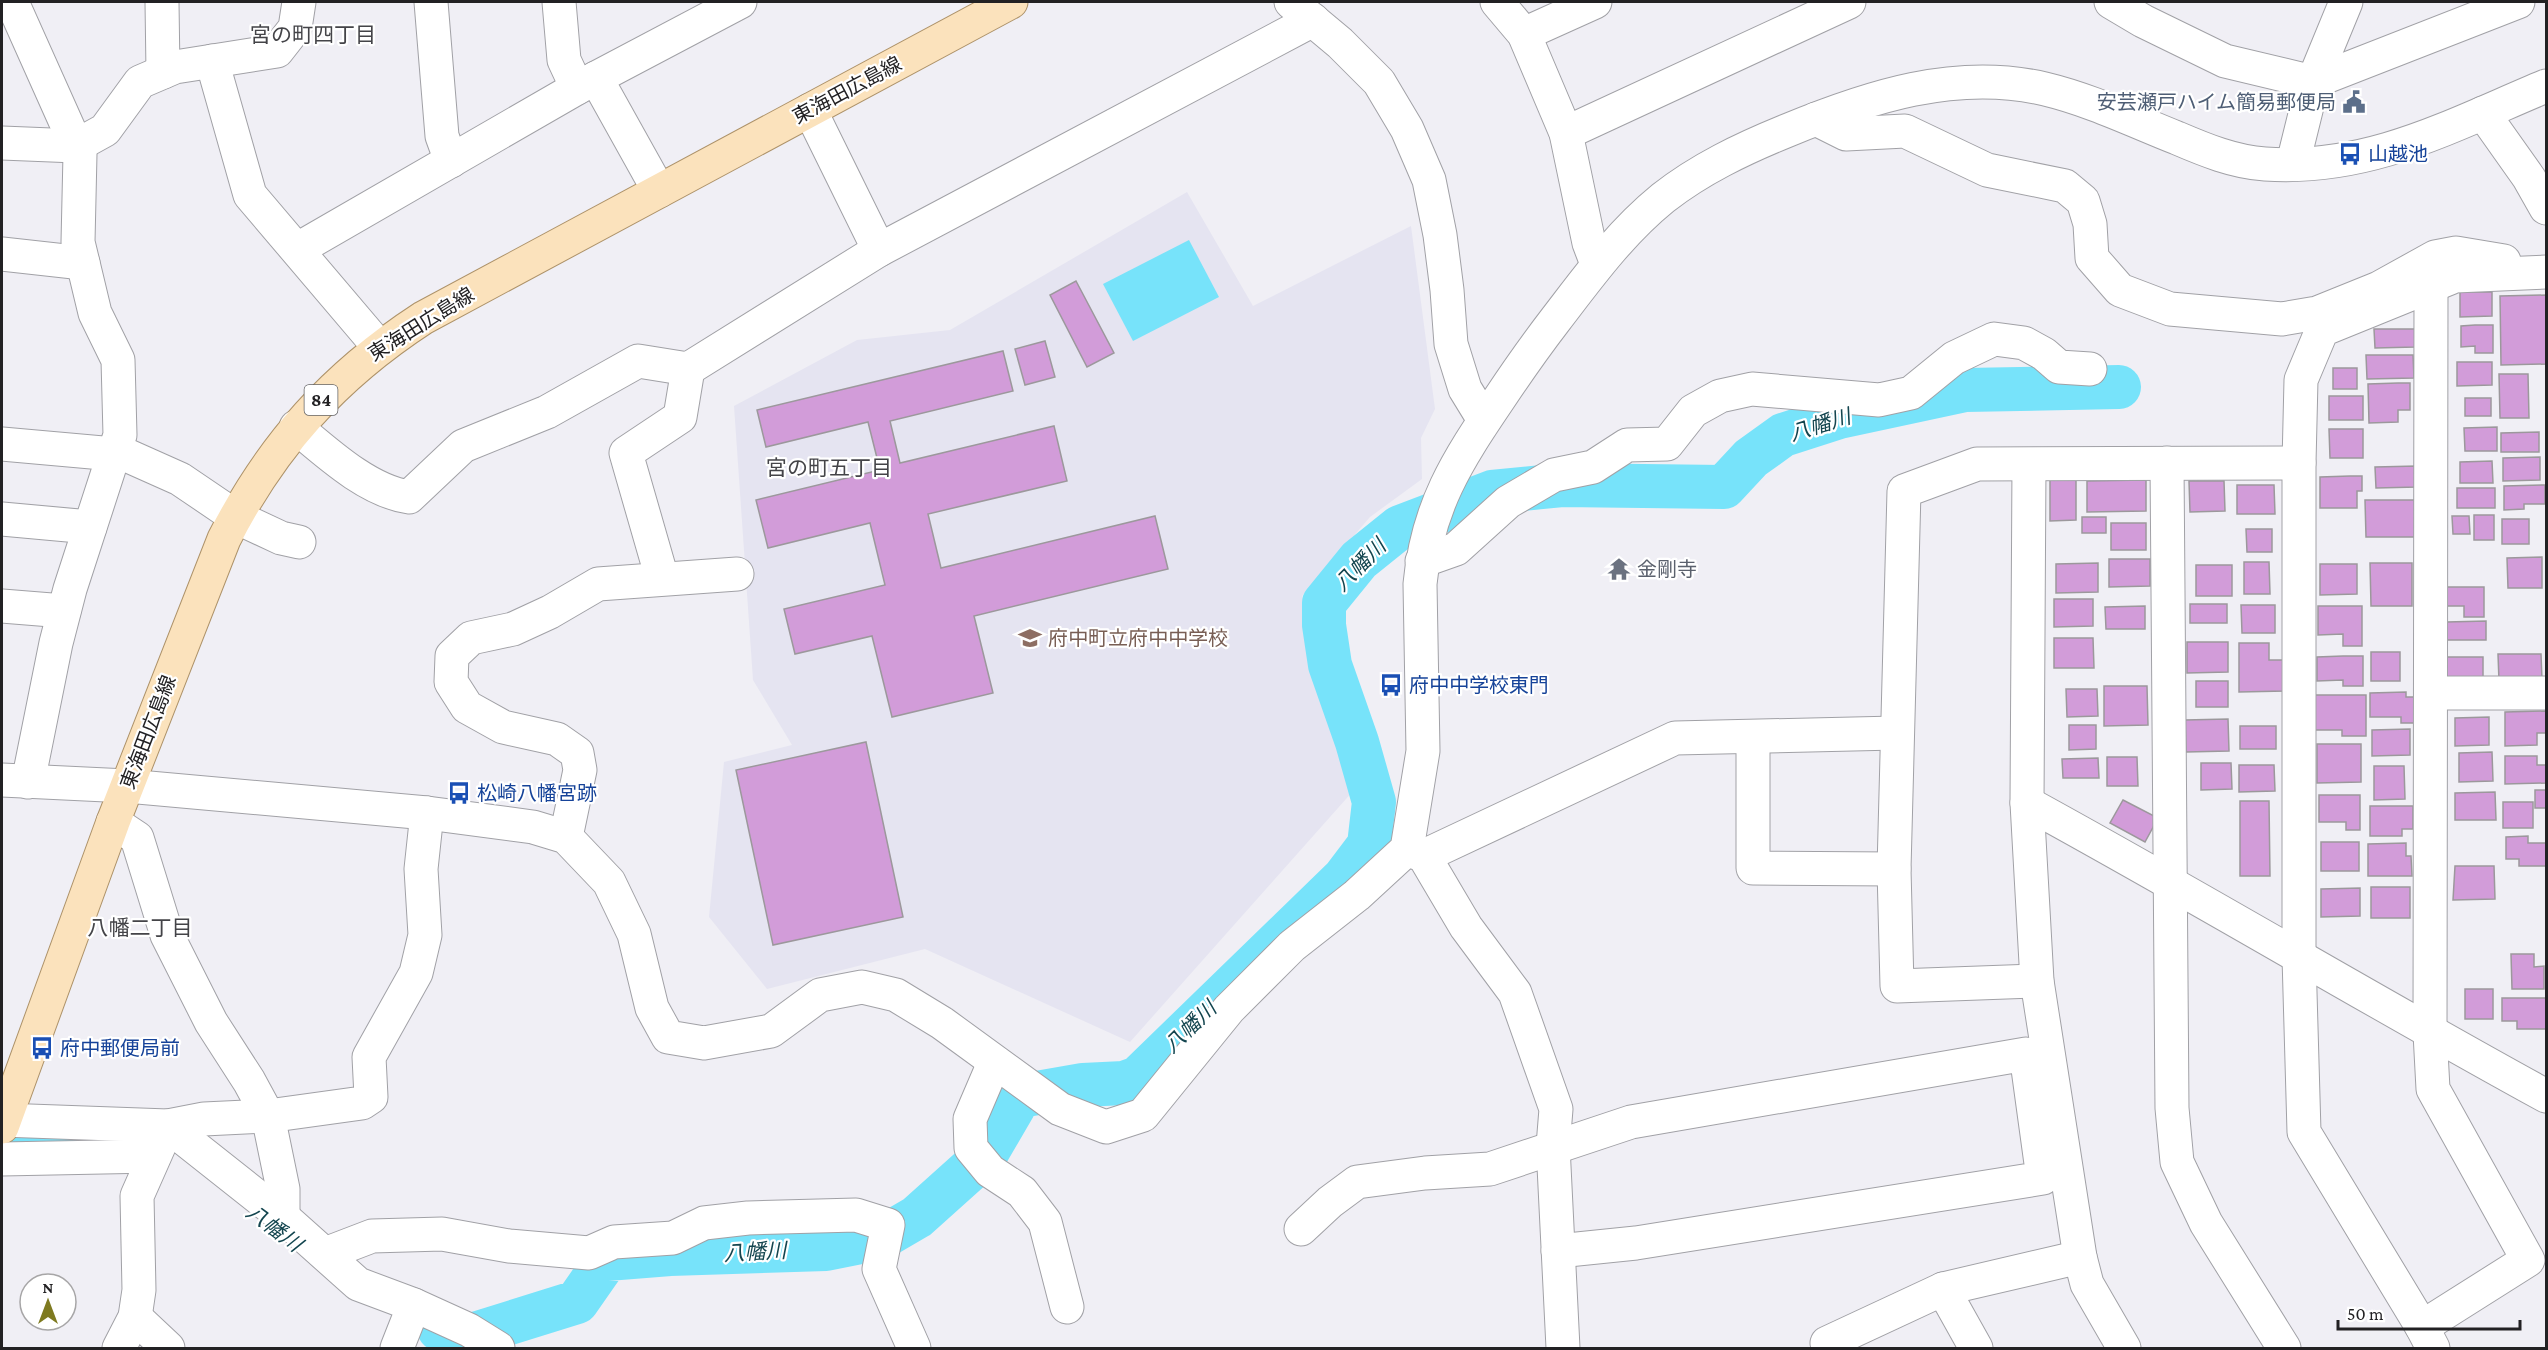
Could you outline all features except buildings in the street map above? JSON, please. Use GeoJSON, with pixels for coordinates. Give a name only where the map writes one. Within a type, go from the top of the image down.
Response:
{"type":"FeatureCollection","features":[{"type":"Feature","properties":{"kind":"main road","name":"東海田広島線"},"geometry":{"type":"LineString","coordinates":[[2,1122],[113,822],[211,570],[236,517],[263,472],[296,427],[343,378],[380,348],[452,302],[1011,2]]}},
{"type":"Feature","properties":{"kind":"street"},"geometry":{"type":"LineString","coordinates":[[12,2],[80,154],[78,243],[95,314],[118,360],[120,435],[64,611],[15,781],[127,786],[427,813],[533,827],[566,837],[609,882],[634,934],[652,1008],[668,1037],[704,1044],[771,1031],[820,995],[862,987],[896,995],[942,1023],[1060,1109],[1106,1127],[1143,1115],[1229,1009],[1292,946],[1415,853],[1676,738],[1896,733]]}},
{"type":"Feature","properties":{"kind":"street"},"geometry":{"type":"LineString","coordinates":[[162,2],[164,72]]}},
{"type":"Feature","properties":{"kind":"street"},"geometry":{"type":"LineString","coordinates":[[2,143],[76,146],[105,130],[140,82],[175,67],[277,51],[295,28],[299,2]]}},
{"type":"Feature","properties":{"kind":"street"},"geometry":{"type":"LineString","coordinates":[[431,2],[442,136],[451,160]]}},
{"type":"Feature","properties":{"kind":"street"},"geometry":{"type":"LineString","coordinates":[[559,2],[564,60],[586,83],[659,191]]}},
{"type":"Feature","properties":{"kind":"street"},"geometry":{"type":"LineString","coordinates":[[298,249],[586,83],[740,2]]}},
{"type":"Feature","properties":{"kind":"street"},"geometry":{"type":"LineString","coordinates":[[1497,2],[1524,34],[1566,133],[1589,243],[1597,264]]}},
{"type":"Feature","properties":{"kind":"street"},"geometry":{"type":"LineString","coordinates":[[1524,34],[1595,2]]}},
{"type":"Feature","properties":{"kind":"street"},"geometry":{"type":"LineString","coordinates":[[1566,133],[1849,2]]}},
{"type":"Feature","properties":{"kind":"street"},"geometry":{"type":"LineString","coordinates":[[2111,2],[2143,21],[2225,61],[2313,82],[2505,4]]}},
{"type":"Feature","properties":{"kind":"street"},"geometry":{"type":"LineString","coordinates":[[2293,163],[2313,82],[2346,2]]}},
{"type":"Feature","properties":{"kind":"street"},"geometry":{"type":"LineString","coordinates":[[296,427],[340,462],[391,494],[409,497],[462,446],[547,412],[638,361],[688,369],[879,250],[1302,11],[1379,82],[1407,129],[1429,180],[1440,235],[1451,344],[1465,389],[1485,420]]}},
{"type":"Feature","properties":{"kind":"street"},"geometry":{"type":"LineString","coordinates":[[212,61],[250,195],[380,348]]}},
{"type":"Feature","properties":{"kind":"street"},"geometry":{"type":"LineString","coordinates":[[1563,1348],[1553,1146],[1556,1109],[1515,993],[1415,853],[1423,751],[1420,584],[1422,561],[1440,498],[1459,457],[1527,358],[1597,264],[1641,218],[1704,170],[1816,119],[1919,87],[1960,82],[2002,83],[2044,89],[2084,101],[2212,152],[2238,160],[2265,164],[2350,159],[2378,154],[2409,144],[2547,86]]}},
{"type":"Feature","properties":{"kind":"street"},"geometry":{"type":"LineString","coordinates":[[810,110],[879,250]]}},
{"type":"Feature","properties":{"kind":"street"},"geometry":{"type":"LineString","coordinates":[[2483,112],[2547,208]]}},
{"type":"Feature","properties":{"kind":"street"},"geometry":{"type":"LineString","coordinates":[[1816,119],[1846,134],[1905,131],[1987,170],[2065,186],[2083,201],[2090,224],[2092,258],[2120,290],[2170,309],[2282,319],[2317,313],[2379,288],[2435,257],[2456,253],[2547,270]]}},
{"type":"Feature","properties":{"kind":"street"},"geometry":{"type":"LineString","coordinates":[[2,254],[83,263]]}},
{"type":"Feature","properties":{"kind":"street"},"geometry":{"type":"LineString","coordinates":[[2430,288],[2430,1033],[2433,1089],[2528,1260],[2428,1338],[2304,1132],[2299,957],[2301,381],[2322,330],[2455,276],[2547,270]]}},
{"type":"Feature","properties":{"kind":"street"},"geometry":{"type":"LineString","coordinates":[[1422,561],[1456,549],[1508,502],[1554,475],[1593,467],[1627,445],[1667,444],[1693,411],[1720,396],[1752,389],[1879,400],[1911,393],[1954,358],[1994,339],[2024,343],[2044,354],[2059,367],[2090,369]]}},
{"type":"Feature","properties":{"kind":"street"},"geometry":{"type":"LineString","coordinates":[[662,578],[626,453],[680,417],[688,369]]}},
{"type":"Feature","properties":{"kind":"street"},"geometry":{"type":"LineString","coordinates":[[2,444],[114,452],[180,478],[236,517],[280,538],[299,542]]}},
{"type":"Feature","properties":{"kind":"street"},"geometry":{"type":"LineString","coordinates":[[2167,463],[2172,1108],[2177,1162],[2206,1223],[2284,1348]]}},
{"type":"Feature","properties":{"kind":"street"},"geometry":{"type":"LineString","coordinates":[[2037,981],[1897,986],[1894,869],[1904,491],[1977,464],[2299,463]]}},
{"type":"Feature","properties":{"kind":"street"},"geometry":{"type":"LineString","coordinates":[[2029,465],[2027,803],[2037,981],[2080,1257],[2087,1284],[2124,1348]]}},
{"type":"Feature","properties":{"kind":"street"},"geometry":{"type":"LineString","coordinates":[[2,519],[90,527]]}},
{"type":"Feature","properties":{"kind":"street"},"geometry":{"type":"LineString","coordinates":[[566,837],[580,770],[577,753],[556,739],[503,727],[467,707],[451,682],[452,656],[471,638],[513,629],[550,612],[598,584],[738,574]]}},
{"type":"Feature","properties":{"kind":"street"},"geometry":{"type":"LineString","coordinates":[[2,606],[64,611]]}},
{"type":"Feature","properties":{"kind":"street"},"geometry":{"type":"LineString","coordinates":[[2430,693],[2547,693]]}},
{"type":"Feature","properties":{"kind":"street"},"geometry":{"type":"LineString","coordinates":[[1753,737],[1754,868],[1894,869]]}},
{"type":"Feature","properties":{"kind":"street"},"geometry":{"type":"LineString","coordinates":[[2027,803],[2171,882],[2430,1033],[2547,1096]]}},
{"type":"Feature","properties":{"kind":"street"},"geometry":{"type":"LineString","coordinates":[[2,1122],[168,1126],[204,1119],[268,1116],[362,1103],[371,1097],[369,1057],[416,973],[425,934],[421,869],[427,813]]}},
{"type":"Feature","properties":{"kind":"street"},"geometry":{"type":"LineString","coordinates":[[113,822],[137,838],[167,935],[211,1022],[249,1081],[268,1116],[283,1189],[283,1217]]}},
{"type":"Feature","properties":{"kind":"street"},"geometry":{"type":"LineString","coordinates":[[1301,1229],[1357,1182],[1425,1173],[1490,1169],[1553,1146],[1631,1122],[2026,1054],[2043,1178],[1636,1243],[1558,1251]]}},
{"type":"Feature","properties":{"kind":"street"},"geometry":{"type":"LineString","coordinates":[[994,1063],[970,1119],[971,1148],[990,1171],[1022,1192],[1045,1222],[1067,1307]]}},
{"type":"Feature","properties":{"kind":"street"},"geometry":{"type":"LineString","coordinates":[[119,1348],[135,1317],[139,1290],[137,1196],[168,1126]]}},
{"type":"Feature","properties":{"kind":"street"},"geometry":{"type":"LineString","coordinates":[[168,1126],[283,1217],[358,1284],[414,1305],[469,1330],[498,1348]]}},
{"type":"Feature","properties":{"kind":"street"},"geometry":{"type":"LineString","coordinates":[[2,1159],[154,1156]]}},
{"type":"Feature","properties":{"kind":"street"},"geometry":{"type":"LineString","coordinates":[[325,1254],[372,1236],[442,1234],[509,1246],[589,1252],[614,1242],[673,1238],[704,1223],[748,1218],[856,1215],[888,1225],[879,1269],[914,1348]]}},
{"type":"Feature","properties":{"kind":"street"},"geometry":{"type":"LineString","coordinates":[[1830,1348],[1827,1343],[1943,1289],[2080,1257]]}},
{"type":"Feature","properties":{"kind":"street"},"geometry":{"type":"LineString","coordinates":[[1943,1289],[1976,1348]]}},
{"type":"Feature","properties":{"kind":"street"},"geometry":{"type":"LineString","coordinates":[[397,1348],[414,1305]]}},
{"type":"Feature","properties":{"kind":"street"},"geometry":{"type":"LineString","coordinates":[[135,1317],[168,1348]]}},
{"type":"Feature","properties":{"kind":"shaded area","name":"府中町立府中中学校"},"geometry":{"type":"Polygon","coordinates":[[[1187,192],[1253,306],[1411,226],[1435,409],[1421,438],[1422,479],[1370,517],[1302,596],[1320,692],[1354,790],[1130,1042],[925,949],[767,989],[709,917],[724,762],[792,745],[753,680],[734,406],[857,340],[950,330],[1187,192]]]}},
{"type":"Feature","properties":{"kind":"water"},"geometry":{"type":"Polygon","coordinates":[[[1189,240],[1219,297],[1133,341],[1103,284],[1189,240]]]}},
{"type":"Feature","properties":{"kind":"waterway","name":"八幡川"},"geometry":{"type":"LineString","coordinates":[[439,1329],[465,1337],[577,1302],[607,1259],[670,1254],[826,1249],[881,1238],[917,1217],[985,1156],[1020,1096],[1083,1085],[1124,1083],[1138,1078],[1344,878],[1369,845],[1374,802],[1357,742],[1330,665],[1324,625],[1324,603],[1359,560],[1400,527],[1492,492],[1562,485],[1724,487],[1751,458],[1783,435],[1839,417],[1965,390],[2119,387]]}},
{"type":"Feature","properties":{"kind":"waterway","name":"八幡川"},"geometry":{"type":"LineString","coordinates":[[2,1139],[105,1143]]}},
{"type":"Feature","properties":{"kind":"place","name":"安芸瀬戸ハイム簡易郵便局"},"geometry":{"type":"Point","coordinates":[2354,102]}},
{"type":"Feature","properties":{"kind":"place","name":"山越池"},"geometry":{"type":"Point","coordinates":[2350,154]}},
{"type":"Feature","properties":{"kind":"place","name":"金剛寺"},"geometry":{"type":"Point","coordinates":[1619,569]}},
{"type":"Feature","properties":{"kind":"place","name":"府中町立府中中学校"},"geometry":{"type":"Point","coordinates":[1030,638]}},
{"type":"Feature","properties":{"kind":"place","name":"府中中学校東門"},"geometry":{"type":"Point","coordinates":[1391,685]}},
{"type":"Feature","properties":{"kind":"place","name":"松崎八幡宮跡"},"geometry":{"type":"Point","coordinates":[459,793]}},
{"type":"Feature","properties":{"kind":"place","name":"府中郵便局前"},"geometry":{"type":"Point","coordinates":[42,1048]}},
{"type":"Feature","properties":{"kind":"district","name":"宮の町四丁目"},"geometry":{"type":"Point","coordinates":[313,35]}},
{"type":"Feature","properties":{"kind":"district","name":"宮の町五丁目"},"geometry":{"type":"Point","coordinates":[829,468]}},
{"type":"Feature","properties":{"kind":"district","name":"八幡二丁目"},"geometry":{"type":"Point","coordinates":[140,928]}}]}
